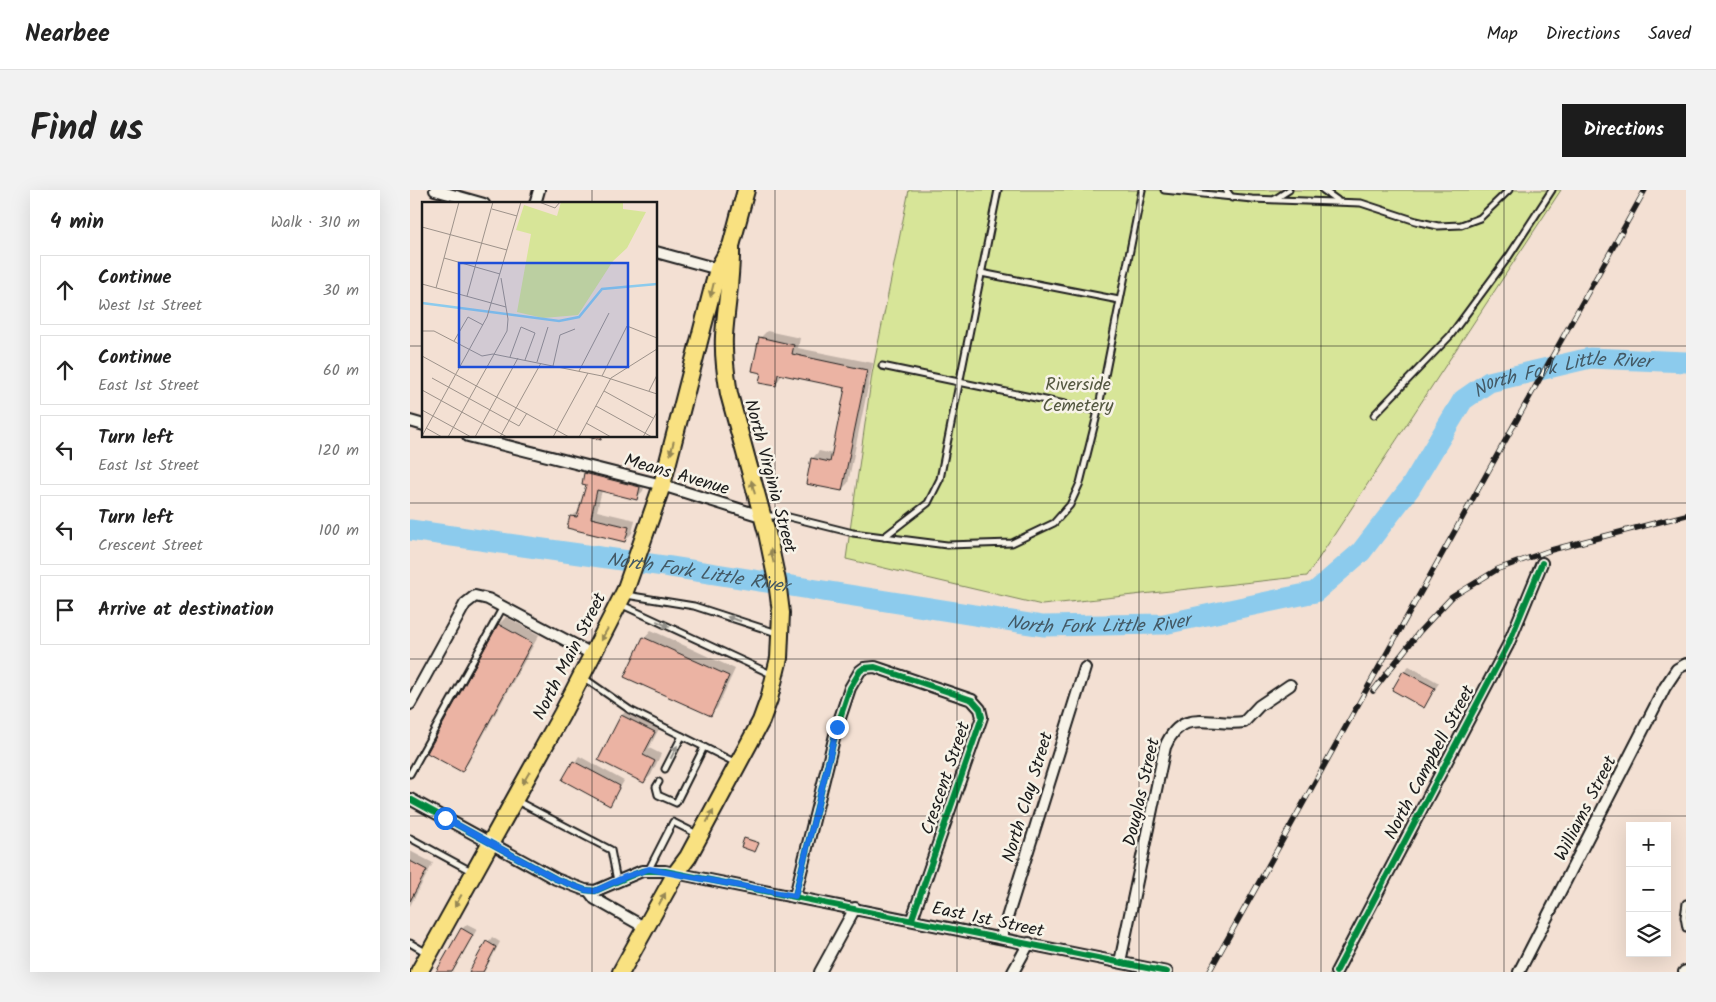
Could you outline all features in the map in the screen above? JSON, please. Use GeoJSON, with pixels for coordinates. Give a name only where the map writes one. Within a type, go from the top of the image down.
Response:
{"type":"FeatureCollection","features":[{"type":"Feature","properties":{"kind":"main road","name":"North Main Street"},"geometry":{"type":"LineString","coordinates":[[419,972],[582,677],[623,596],[662,486],[718,269],[731,246],[746,190]]}},
{"type":"Feature","properties":{"kind":"main road","name":"North Virginia Street"},"geometry":{"type":"LineString","coordinates":[[621,972],[676,873],[700,836],[761,721],[775,676],[781,613],[777,581],[767,533],[729,394],[724,364],[724,338],[732,269],[731,246]]}},
{"type":"Feature","properties":{"kind":"street"},"geometry":{"type":"LineString","coordinates":[[434,190],[477,202]]}},
{"type":"Feature","properties":{"kind":"street"},"geometry":{"type":"LineString","coordinates":[[658,253],[718,269]]}},
{"type":"Feature","properties":{"kind":"street","name":"Means Avenue"},"geometry":{"type":"LineString","coordinates":[[474,438],[662,486],[761,516]]}},
{"type":"Feature","properties":{"kind":"street","name":"North Campbell Street"},"geometry":{"type":"LineString","coordinates":[[1336,972],[1508,645],[1542,563]]}},
{"type":"Feature","properties":{"kind":"street"},"geometry":{"type":"LineString","coordinates":[[410,704],[465,604],[475,596],[488,599],[592,654]]}},
{"type":"Feature","properties":{"kind":"street","name":"Williams Street"},"geometry":{"type":"LineString","coordinates":[[1519,972],[1665,687],[1677,669],[1686,664]]}},
{"type":"Feature","properties":{"kind":"street","name":"Crescent Street"},"geometry":{"type":"LineString","coordinates":[[795,896],[837,727],[850,688],[864,668],[875,667],[972,700],[980,709],[982,717],[912,919]]}},
{"type":"Feature","properties":{"kind":"street","name":"North Clay Street"},"geometry":{"type":"LineString","coordinates":[[1001,937],[1085,668]]}},
{"type":"Feature","properties":{"kind":"street","name":"Douglas Street"},"geometry":{"type":"LineString","coordinates":[[1120,962],[1166,747],[1171,733],[1179,726],[1190,722],[1244,722],[1259,706],[1290,685]]}},
{"type":"Feature","properties":{"kind":"street"},"geometry":{"type":"LineString","coordinates":[[410,799],[556,879],[589,891],[595,899],[646,928]]}},
{"type":"Feature","properties":{"kind":"street","name":"East 1st Street"},"geometry":{"type":"LineString","coordinates":[[589,891],[595,891],[649,869],[912,919],[1167,972]]}},
{"type":"Feature","properties":{"kind":"street"},"geometry":{"type":"LineString","coordinates":[[820,972],[855,908]]}},
{"type":"Feature","properties":{"kind":"street"},"geometry":{"type":"LineString","coordinates":[[1013,972],[1029,943]]}},
{"type":"Feature","properties":{"kind":"lane"},"geometry":{"type":"LineString","coordinates":[[884,537],[928,503],[934,495],[940,479],[998,190]]}},
{"type":"Feature","properties":{"kind":"lane"},"geometry":{"type":"LineString","coordinates":[[761,516],[785,516],[853,533],[947,545],[1012,543],[1054,523],[1070,505],[1080,483],[1098,411],[1142,190]]}},
{"type":"Feature","properties":{"kind":"lane"},"geometry":{"type":"LineString","coordinates":[[1164,190],[1232,198],[1337,201],[1381,208],[1416,221],[1431,224],[1461,225],[1480,218],[1509,190]]}},
{"type":"Feature","properties":{"kind":"lane"},"geometry":{"type":"LineString","coordinates":[[1226,190],[1232,198]]}},
{"type":"Feature","properties":{"kind":"lane"},"geometry":{"type":"LineString","coordinates":[[1274,200],[1294,190]]}},
{"type":"Feature","properties":{"kind":"lane"},"geometry":{"type":"LineString","coordinates":[[1323,190],[1337,201]]}},
{"type":"Feature","properties":{"kind":"lane"},"geometry":{"type":"LineString","coordinates":[[1374,415],[1450,336],[1509,256],[1552,190]]}},
{"type":"Feature","properties":{"kind":"lane"},"geometry":{"type":"LineString","coordinates":[[981,273],[1119,300]]}},
{"type":"Feature","properties":{"kind":"lane"},"geometry":{"type":"LineString","coordinates":[[882,366],[1098,411]]}},
{"type":"Feature","properties":{"kind":"lane"},"geometry":{"type":"LineString","coordinates":[[623,596],[694,606],[780,634]]}},
{"type":"Feature","properties":{"kind":"lane"},"geometry":{"type":"LineString","coordinates":[[623,596],[775,676]]}},
{"type":"Feature","properties":{"kind":"lane"},"geometry":{"type":"LineString","coordinates":[[410,774],[503,607]]}},
{"type":"Feature","properties":{"kind":"lane"},"geometry":{"type":"LineString","coordinates":[[582,677],[630,710],[738,764]]}},
{"type":"Feature","properties":{"kind":"lane"},"geometry":{"type":"LineString","coordinates":[[665,769],[682,736]]}},
{"type":"Feature","properties":{"kind":"lane"},"geometry":{"type":"LineString","coordinates":[[659,782],[656,787],[658,795],[676,803],[704,747]]}},
{"type":"Feature","properties":{"kind":"lane"},"geometry":{"type":"LineString","coordinates":[[514,799],[611,850],[617,881]]}},
{"type":"Feature","properties":{"kind":"lane"},"geometry":{"type":"LineString","coordinates":[[649,869],[673,822],[700,836]]}},
{"type":"Feature","properties":{"kind":"lane"},"geometry":{"type":"LineString","coordinates":[[410,838],[474,872]]}},
{"type":"Feature","properties":{"kind":"lane"},"geometry":{"type":"LineString","coordinates":[[1686,903],[1684,917],[1686,928]]}},
{"type":"Feature","properties":{"kind":"lane"},"geometry":{"type":"LineString","coordinates":[[410,943],[429,954]]}},
{"type":"Feature","properties":{"kind":"green space","name":"Riverside Cemetery"},"geometry":{"type":"Polygon","coordinates":[[[909,190],[1561,190],[1307,576],[1042,605],[846,559],[872,374],[909,190]]]}},
{"type":"Feature","properties":{"kind":"building"},"geometry":{"type":"Polygon","coordinates":[[[759,337],[794,345],[792,354],[867,370],[842,491],[806,484],[811,458],[830,462],[845,388],[778,374],[776,386],[759,383],[761,373],[752,371],[759,337]]]}},
{"type":"Feature","properties":{"kind":"building"},"geometry":{"type":"Polygon","coordinates":[[[584,473],[640,487],[637,500],[597,490],[591,518],[629,527],[625,542],[567,528],[570,516],[577,517],[586,485],[582,484],[584,473]]]}},
{"type":"Feature","properties":{"kind":"building"},"geometry":{"type":"Polygon","coordinates":[[[498,624],[532,643],[462,772],[427,753],[498,624]]]}},
{"type":"Feature","properties":{"kind":"building"},"geometry":{"type":"Polygon","coordinates":[[[643,637],[729,676],[711,716],[624,677],[643,637]]]}},
{"type":"Feature","properties":{"kind":"building"},"geometry":{"type":"Polygon","coordinates":[[[1403,671],[1435,688],[1424,708],[1392,690],[1403,671]]]}},
{"type":"Feature","properties":{"kind":"building"},"geometry":{"type":"Polygon","coordinates":[[[621,715],[655,732],[643,755],[655,761],[644,783],[598,760],[621,715]]]}},
{"type":"Feature","properties":{"kind":"building"},"geometry":{"type":"Polygon","coordinates":[[[573,761],[620,786],[610,806],[562,780],[573,761]]]}},
{"type":"Feature","properties":{"kind":"building"},"geometry":{"type":"Polygon","coordinates":[[[744,838],[759,843],[755,852],[741,847],[744,838]]]}},
{"type":"Feature","properties":{"kind":"building"},"geometry":{"type":"Polygon","coordinates":[[[410,861],[427,870],[410,901],[410,861]]]}},
{"type":"Feature","properties":{"kind":"building"},"geometry":{"type":"Polygon","coordinates":[[[461,928],[473,935],[452,972],[436,972],[461,928]]]}},
{"type":"Feature","properties":{"kind":"building"},"geometry":{"type":"Polygon","coordinates":[[[486,941],[496,947],[483,972],[469,972],[486,941]]]}},
{"type":"Feature","properties":{"kind":"waterway","name":"North Fork Little River"},"geometry":{"type":"LineString","coordinates":[[410,530],[671,567],[1043,626],[1164,624],[1315,592],[1361,552],[1410,488],[1463,400],[1489,382],[1590,358],[1686,362]]}},
{"type":"Feature","properties":{"kind":"railway"},"geometry":{"type":"LineString","coordinates":[[1209,972],[1645,190]]}},
{"type":"Feature","properties":{"kind":"railway"},"geometry":{"type":"LineString","coordinates":[[1373,691],[1420,631],[1452,597],[1498,569],[1551,550],[1686,515]]}},
{"type":"Feature","properties":{"kind":"cycle path"},"geometry":{"type":"LineString","coordinates":[[1336,972],[1508,645],[1542,563]]}},
{"type":"Feature","properties":{"kind":"cycle path"},"geometry":{"type":"LineString","coordinates":[[795,896],[837,727],[850,688],[860,671],[864,668],[875,667],[972,700],[980,709],[982,717],[912,919]]}},
{"type":"Feature","properties":{"kind":"cycle path"},"geometry":{"type":"LineString","coordinates":[[410,799],[556,879],[585,890],[595,891],[642,871],[665,871],[1167,972]]}},
{"type":"Feature","properties":{"kind":"route"},"geometry":{"type":"LineString","coordinates":[[445,818],[556,879],[585,890],[595,891],[642,870],[649,869],[795,896],[837,727]]}}]}
